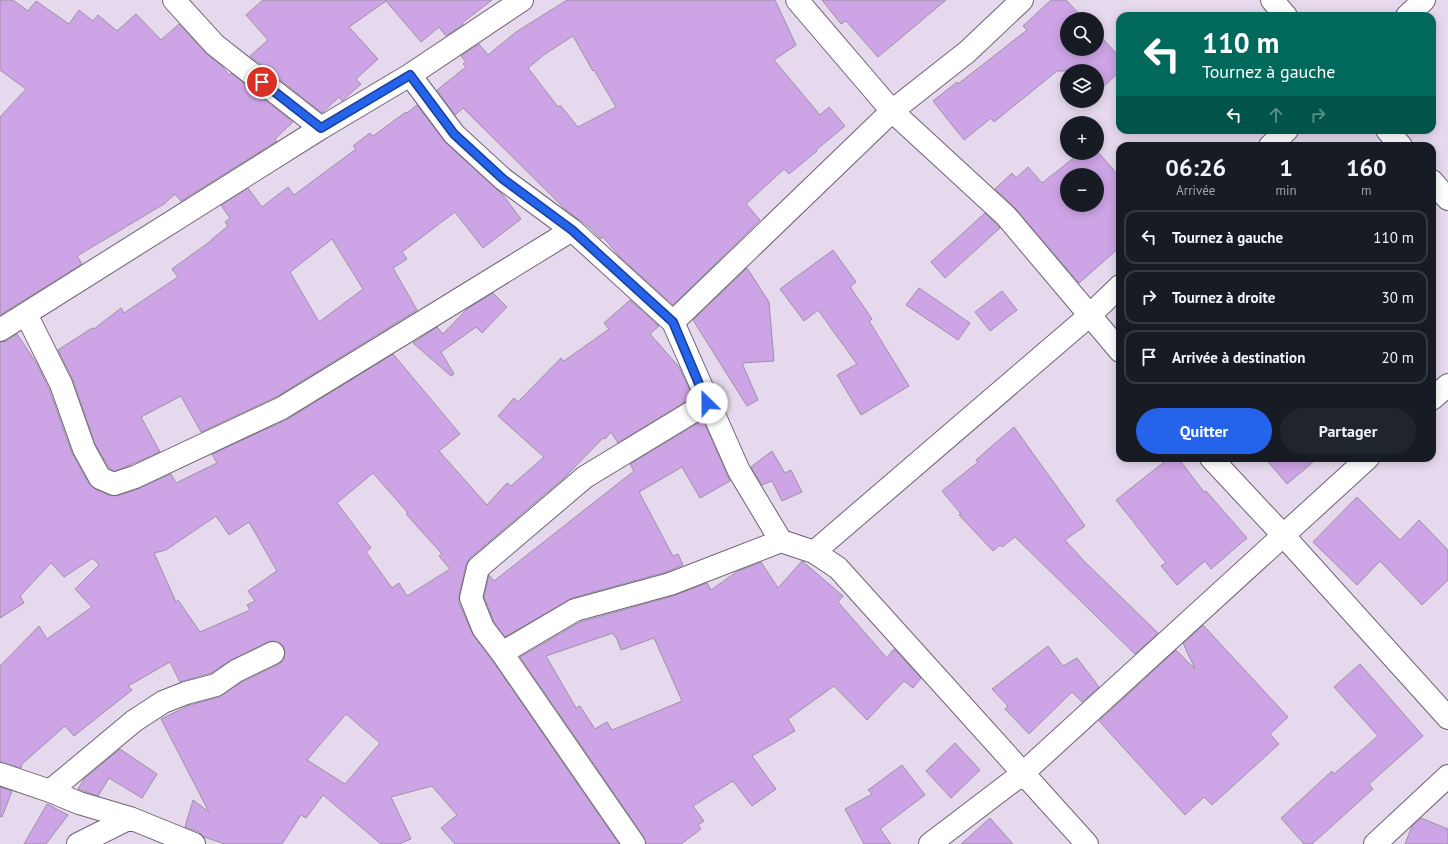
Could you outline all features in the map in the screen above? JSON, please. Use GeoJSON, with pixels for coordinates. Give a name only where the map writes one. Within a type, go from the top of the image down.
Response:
{"type":"FeatureCollection","features":[{"type":"Feature","properties":{"kind":"street"},"geometry":{"type":"LineString","coordinates":[[174,0],[215,45],[321,128]]}},
{"type":"Feature","properties":{"kind":"street"},"geometry":{"type":"LineString","coordinates":[[0,330],[321,128],[410,75],[522,0]]}},
{"type":"Feature","properties":{"kind":"street"},"geometry":{"type":"LineString","coordinates":[[797,0],[892,112],[1006,216],[1116,345]]}},
{"type":"Feature","properties":{"kind":"street"},"geometry":{"type":"LineString","coordinates":[[673,322],[892,112],[967,52],[1022,0]]}},
{"type":"Feature","properties":{"kind":"street"},"geometry":{"type":"LineString","coordinates":[[1272,0],[1282,12]]}},
{"type":"Feature","properties":{"kind":"street"},"geometry":{"type":"LineString","coordinates":[[1411,12],[1424,0]]}},
{"type":"Feature","properties":{"kind":"street"},"geometry":{"type":"LineString","coordinates":[[410,75],[454,134],[503,179],[572,230],[673,322],[707,403],[739,472],[781,541]]}},
{"type":"Feature","properties":{"kind":"street"},"geometry":{"type":"LineString","coordinates":[[1274,142],[1283,134]]}},
{"type":"Feature","properties":{"kind":"street"},"geometry":{"type":"LineString","coordinates":[[1390,134],[1398,142]]}},
{"type":"Feature","properties":{"kind":"street"},"geometry":{"type":"LineString","coordinates":[[1436,186],[1448,200]]}},
{"type":"Feature","properties":{"kind":"street"},"geometry":{"type":"LineString","coordinates":[[26,314],[61,384],[84,449],[100,478],[114,484],[135,477],[282,408],[572,230]]}},
{"type":"Feature","properties":{"kind":"street"},"geometry":{"type":"LineString","coordinates":[[814,552],[1090,315],[1116,290]]}},
{"type":"Feature","properties":{"kind":"street"},"geometry":{"type":"LineString","coordinates":[[1436,396],[1448,385]]}},
{"type":"Feature","properties":{"kind":"street"},"geometry":{"type":"LineString","coordinates":[[634,844],[502,653],[483,628],[471,598],[478,568],[584,477],[707,403]]}},
{"type":"Feature","properties":{"kind":"street"},"geometry":{"type":"LineString","coordinates":[[1215,462],[1283,535],[1448,718]]}},
{"type":"Feature","properties":{"kind":"street"},"geometry":{"type":"LineString","coordinates":[[930,844],[1022,774],[1364,462]]}},
{"type":"Feature","properties":{"kind":"street"},"geometry":{"type":"LineString","coordinates":[[502,653],[574,610],[670,584],[781,541],[814,552],[838,568],[1022,774],[1087,844]]}},
{"type":"Feature","properties":{"kind":"street"},"geometry":{"type":"LineString","coordinates":[[50,791],[134,721],[163,702],[186,693],[216,685],[236,671],[273,654]]}},
{"type":"Feature","properties":{"kind":"street"},"geometry":{"type":"LineString","coordinates":[[0,774],[50,791],[79,803],[130,818],[194,844]]}},
{"type":"Feature","properties":{"kind":"street"},"geometry":{"type":"LineString","coordinates":[[1375,844],[1448,776]]}},
{"type":"Feature","properties":{"kind":"street"},"geometry":{"type":"LineString","coordinates":[[78,844],[130,818]]}},
{"type":"Feature","properties":{"kind":"building"},"geometry":{"type":"Polygon","coordinates":[[[0,0],[13,0],[28,11],[36,1],[69,24],[79,10],[93,21],[98,15],[117,31],[136,14],[161,40],[179,24],[206,53],[222,66],[229,75],[231,73],[293,122],[275,139],[277,141],[181,201],[175,194],[164,204],[77,256],[82,264],[0,315],[0,117],[26,89],[0,70],[0,0]]]}},
{"type":"Feature","properties":{"kind":"building"},"geometry":{"type":"Polygon","coordinates":[[[263,0],[492,0],[462,23],[463,25],[446,36],[439,27],[421,42],[386,1],[349,27],[378,59],[356,79],[361,84],[342,101],[339,97],[322,113],[250,56],[268,40],[246,15],[263,0]]]}},
{"type":"Feature","properties":{"kind":"building"},"geometry":{"type":"Polygon","coordinates":[[[567,0],[775,0],[796,45],[774,60],[820,115],[829,107],[845,126],[789,174],[784,169],[746,204],[760,220],[673,305],[620,257],[603,237],[601,239],[589,227],[566,210],[463,108],[455,115],[437,90],[466,67],[463,64],[466,62],[461,56],[479,44],[488,55],[516,32],[567,0]],[[573,36],[545,54],[528,68],[558,107],[560,105],[578,127],[616,107],[594,70],[593,71],[573,36]]]}},
{"type":"Feature","properties":{"kind":"building"},"geometry":{"type":"Polygon","coordinates":[[[822,0],[946,0],[878,57],[846,21],[841,24],[822,0]]]}},
{"type":"Feature","properties":{"kind":"building"},"geometry":{"type":"Polygon","coordinates":[[[1051,0],[1066,0],[1077,12],[1060,12],[1060,56],[1104,56],[1104,40],[1116,53],[1116,75],[1104,86],[1104,64],[1060,64],[1060,71],[1057,71],[994,122],[991,118],[964,140],[933,101],[957,82],[958,84],[1027,30],[1023,26],[1051,0]]]}},
{"type":"Feature","properties":{"kind":"building"},"geometry":{"type":"Polygon","coordinates":[[[417,105],[446,143],[502,194],[521,219],[483,248],[455,212],[402,252],[407,259],[393,268],[417,310],[276,397],[201,432],[181,396],[141,417],[160,452],[115,471],[109,468],[95,444],[73,380],[58,350],[92,328],[94,329],[121,308],[124,313],[178,277],[172,269],[212,240],[228,226],[225,222],[230,218],[221,205],[248,188],[262,207],[288,187],[294,195],[356,149],[353,146],[370,133],[373,136],[406,112],[407,113],[417,105]],[[332,239],[290,272],[319,322],[363,289],[332,239]]]}},
{"type":"Feature","properties":{"kind":"building"},"geometry":{"type":"Polygon","coordinates":[[[1104,159],[1116,172],[1116,251],[1079,283],[1015,208],[995,189],[1012,173],[1016,178],[1028,167],[1042,183],[1060,169],[1060,212],[1104,212],[1104,168],[1061,168],[1071,160],[1104,159]]]}},
{"type":"Feature","properties":{"kind":"building"},"geometry":{"type":"Polygon","coordinates":[[[985,213],[1000,228],[945,278],[931,262],[985,213]]]}},
{"type":"Feature","properties":{"kind":"building"},"geometry":{"type":"Polygon","coordinates":[[[833,250],[856,282],[850,287],[872,319],[869,321],[909,386],[861,415],[837,375],[857,364],[818,310],[804,321],[780,289],[833,250]]]}},
{"type":"Feature","properties":{"kind":"building"},"geometry":{"type":"Polygon","coordinates":[[[747,268],[769,302],[774,361],[742,363],[758,400],[747,406],[693,320],[747,268]]]}},
{"type":"Feature","properties":{"kind":"building"},"geometry":{"type":"Polygon","coordinates":[[[919,288],[970,323],[958,340],[906,305],[919,288]]]}},
{"type":"Feature","properties":{"kind":"building"},"geometry":{"type":"Polygon","coordinates":[[[1002,291],[1017,310],[990,331],[975,312],[1002,291]]]}},
{"type":"Feature","properties":{"kind":"building"},"geometry":{"type":"Polygon","coordinates":[[[493,293],[507,307],[482,333],[476,327],[441,352],[454,374],[451,376],[413,343],[437,327],[443,334],[467,309],[493,293]]]}},
{"type":"Feature","properties":{"kind":"building"},"geometry":{"type":"Polygon","coordinates":[[[630,300],[659,326],[650,334],[679,367],[693,397],[618,443],[611,432],[605,439],[603,438],[565,477],[470,558],[466,565],[459,596],[459,603],[473,635],[492,660],[619,844],[455,844],[441,828],[457,815],[432,786],[391,797],[411,839],[399,844],[381,844],[323,795],[306,818],[301,815],[282,844],[225,844],[204,837],[199,832],[185,827],[193,800],[209,812],[161,719],[190,705],[219,697],[242,682],[279,664],[284,660],[284,647],[280,643],[274,641],[268,642],[231,660],[211,673],[180,682],[170,662],[128,686],[132,690],[74,736],[65,726],[22,764],[21,768],[0,762],[0,666],[39,626],[47,639],[92,607],[75,589],[99,565],[93,558],[64,577],[51,563],[20,596],[24,603],[0,618],[0,342],[7,341],[17,334],[37,364],[49,389],[72,453],[89,484],[95,489],[109,495],[117,496],[140,488],[171,474],[176,483],[217,463],[212,454],[288,419],[393,354],[460,434],[439,451],[487,505],[507,483],[511,486],[544,457],[498,416],[514,398],[518,402],[561,358],[564,361],[609,329],[604,323],[630,300]],[[373,473],[337,503],[371,548],[366,552],[392,588],[399,583],[407,596],[450,569],[439,556],[442,554],[406,514],[408,513],[373,473]],[[216,516],[166,550],[154,553],[176,602],[178,600],[200,632],[250,610],[247,605],[255,601],[248,591],[277,571],[249,522],[229,535],[216,516]],[[346,714],[307,760],[345,784],[380,743],[346,714]]]}},
{"type":"Feature","properties":{"kind":"building"},"geometry":{"type":"Polygon","coordinates":[[[703,420],[730,481],[700,498],[682,467],[639,492],[673,556],[678,554],[683,565],[666,572],[572,598],[505,637],[494,622],[484,597],[489,575],[494,581],[634,471],[630,464],[703,420]]]}},
{"type":"Feature","properties":{"kind":"building"},"geometry":{"type":"Polygon","coordinates":[[[1014,427],[1085,526],[1065,540],[1084,561],[1158,633],[1135,654],[1015,537],[1002,547],[1000,545],[993,551],[959,515],[961,514],[942,491],[978,462],[976,460],[1014,427]]]}},
{"type":"Feature","properties":{"kind":"building"},"geometry":{"type":"Polygon","coordinates":[[[772,451],[785,473],[791,470],[802,492],[782,501],[772,481],[762,485],[751,467],[772,451]]]}},
{"type":"Feature","properties":{"kind":"building"},"geometry":{"type":"Polygon","coordinates":[[[1164,462],[1181,462],[1204,492],[1206,491],[1247,538],[1211,569],[1205,561],[1177,585],[1161,566],[1166,563],[1116,500],[1164,462]]]}},
{"type":"Feature","properties":{"kind":"building"},"geometry":{"type":"Polygon","coordinates":[[[1268,462],[1313,462],[1287,484],[1268,462]]]}},
{"type":"Feature","properties":{"kind":"building"},"geometry":{"type":"Polygon","coordinates":[[[1357,497],[1400,540],[1419,520],[1448,550],[1448,580],[1422,605],[1380,561],[1357,585],[1313,542],[1357,497]]]}},
{"type":"Feature","properties":{"kind":"building"},"geometry":{"type":"Polygon","coordinates":[[[802,561],[843,596],[838,602],[887,658],[894,649],[921,678],[913,688],[904,681],[867,720],[834,686],[788,719],[795,731],[752,756],[776,789],[752,806],[733,781],[693,806],[704,821],[698,825],[701,829],[681,844],[646,844],[644,837],[520,657],[580,622],[673,596],[707,583],[711,590],[738,571],[761,562],[778,588],[802,561]],[[613,633],[546,656],[576,708],[580,706],[595,729],[607,722],[612,730],[682,701],[654,638],[621,650],[613,633]]]}},
{"type":"Feature","properties":{"kind":"building"},"geometry":{"type":"Polygon","coordinates":[[[1203,625],[1288,717],[1270,734],[1279,744],[1212,805],[1204,797],[1185,815],[1099,721],[1176,650],[1195,669],[1183,643],[1203,625]]]}},
{"type":"Feature","properties":{"kind":"building"},"geometry":{"type":"Polygon","coordinates":[[[1048,646],[1063,666],[1077,658],[1099,687],[1082,702],[1072,692],[1029,734],[1005,709],[1008,706],[992,689],[1048,646]]]}},
{"type":"Feature","properties":{"kind":"building"},"geometry":{"type":"Polygon","coordinates":[[[1360,664],[1423,736],[1369,784],[1373,789],[1312,844],[1304,844],[1281,818],[1332,771],[1334,774],[1378,736],[1334,687],[1360,664]]]}},
{"type":"Feature","properties":{"kind":"building"},"geometry":{"type":"Polygon","coordinates":[[[955,743],[980,770],[951,798],[926,771],[955,743]]]}},
{"type":"Feature","properties":{"kind":"building"},"geometry":{"type":"Polygon","coordinates":[[[120,749],[157,774],[142,798],[109,778],[98,796],[78,789],[84,779],[120,749]]]}},
{"type":"Feature","properties":{"kind":"building"},"geometry":{"type":"Polygon","coordinates":[[[902,765],[925,795],[880,829],[891,844],[864,844],[845,809],[872,794],[868,790],[902,765]]]}},
{"type":"Feature","properties":{"kind":"building"},"geometry":{"type":"Polygon","coordinates":[[[0,787],[12,791],[2,817],[0,816],[0,787]]]}},
{"type":"Feature","properties":{"kind":"building"},"geometry":{"type":"Polygon","coordinates":[[[47,804],[68,815],[46,844],[24,844],[47,804]]]}},
{"type":"Feature","properties":{"kind":"building"},"geometry":{"type":"Polygon","coordinates":[[[990,818],[1013,844],[961,844],[990,818]]]}},
{"type":"Feature","properties":{"kind":"building"},"geometry":{"type":"Polygon","coordinates":[[[1421,818],[1448,829],[1448,844],[1405,844],[1412,826],[1421,818]]]}},
{"type":"Feature","properties":{"kind":"route"},"geometry":{"type":"LineString","coordinates":[[262,82],[321,128],[410,75],[454,134],[503,179],[572,230],[673,322],[707,403]]}}]}
